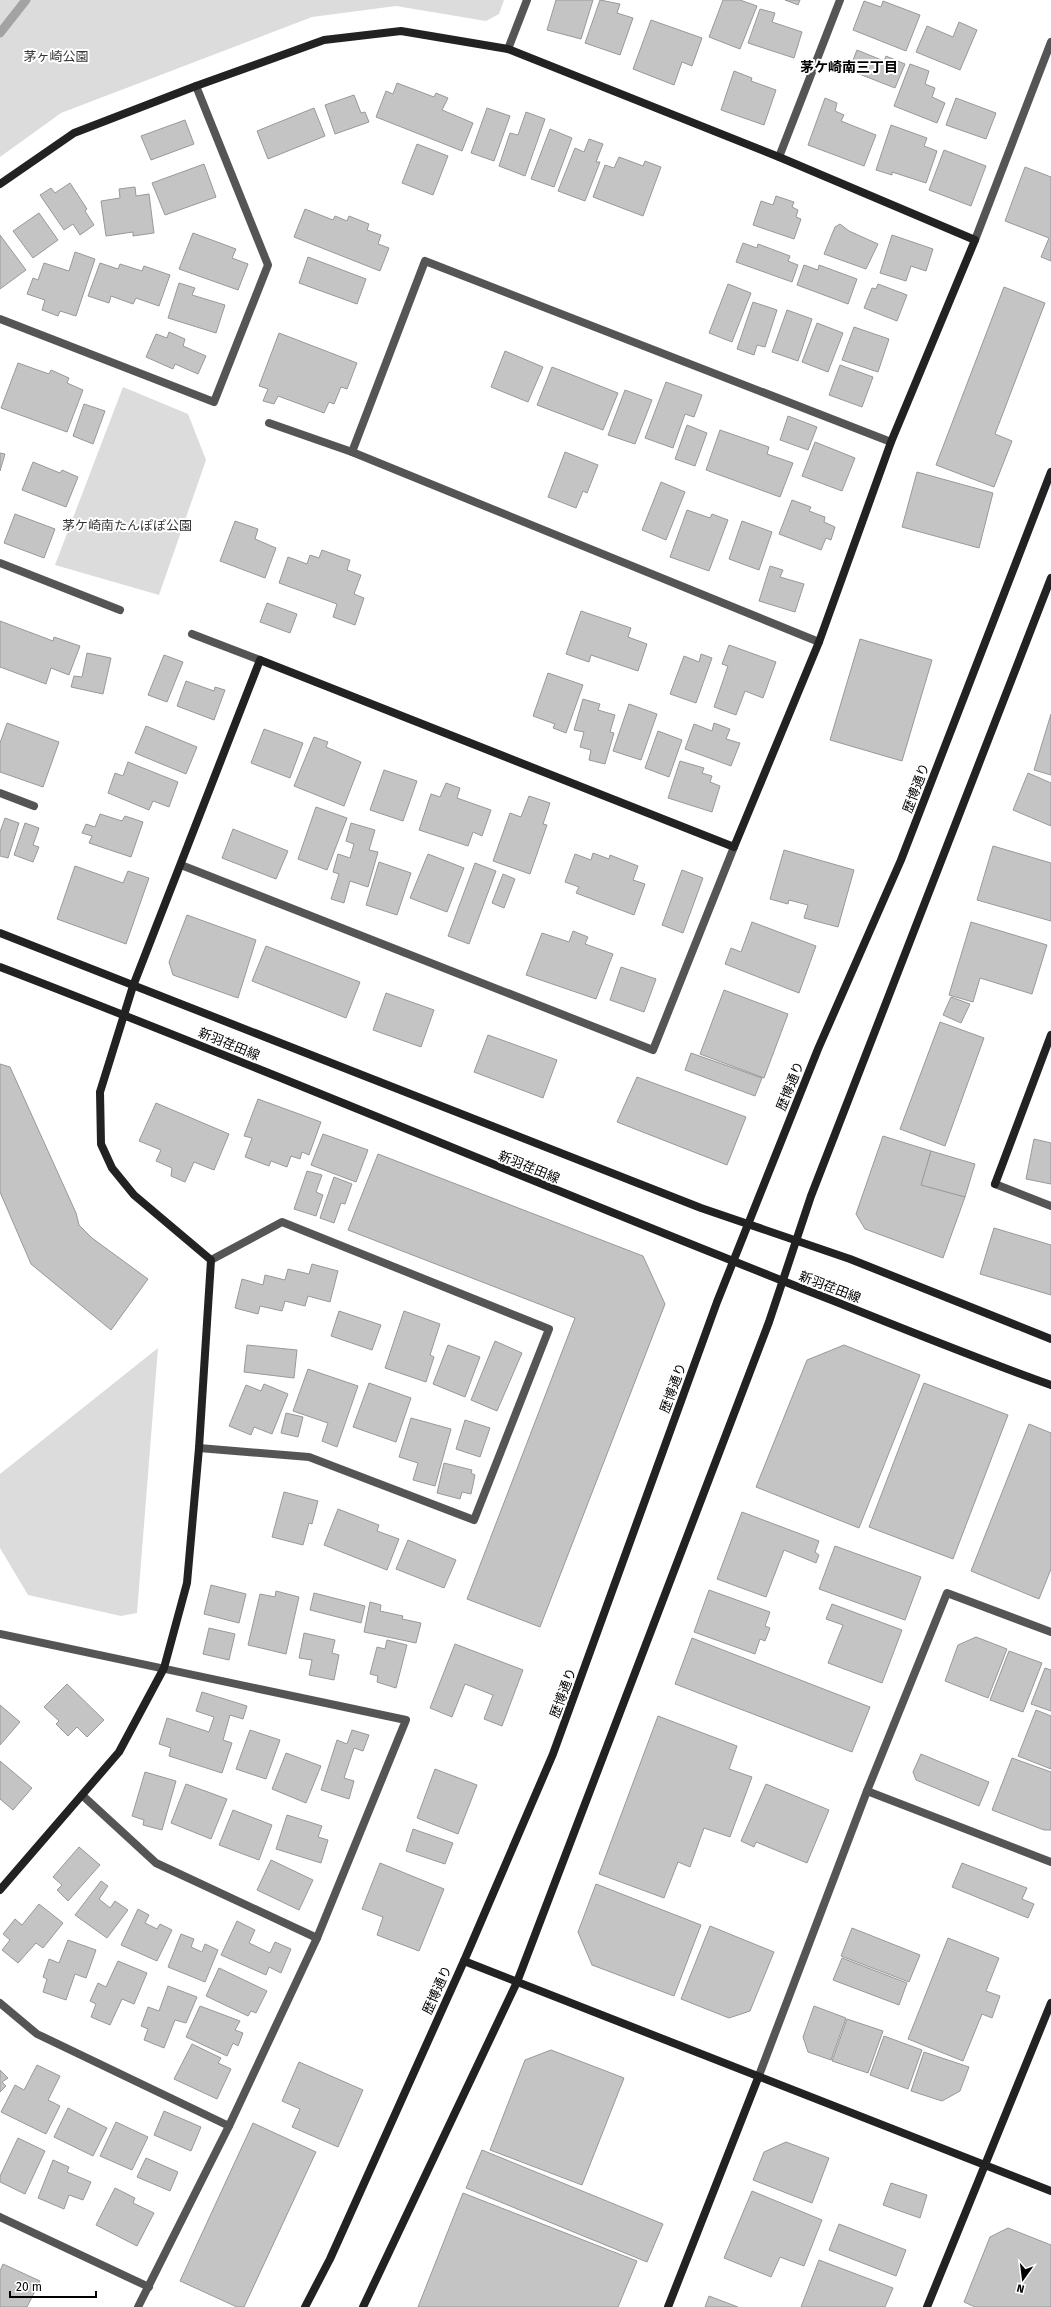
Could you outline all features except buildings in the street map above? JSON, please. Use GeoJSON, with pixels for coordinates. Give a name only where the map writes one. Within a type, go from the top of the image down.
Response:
{"type":"FeatureCollection","features":[{"type":"Feature","properties":{"kind":"street"},"geometry":{"type":"LineString","coordinates":[[508,48],[527,0]]}},
{"type":"Feature","properties":{"kind":"street"},"geometry":{"type":"LineString","coordinates":[[779,157],[840,0]]}},
{"type":"Feature","properties":{"kind":"street"},"geometry":{"type":"LineString","coordinates":[[0,184],[74,133],[196,86],[324,40],[401,31],[508,48],[779,157],[975,240]]}},
{"type":"Feature","properties":{"kind":"street"},"geometry":{"type":"LineString","coordinates":[[181,865],[653,1050],[734,847],[819,642],[891,442],[975,240],[1051,42]]}},
{"type":"Feature","properties":{"kind":"street"},"geometry":{"type":"LineString","coordinates":[[0,319],[214,402],[268,265],[196,86]]}},
{"type":"Feature","properties":{"kind":"street"},"geometry":{"type":"LineString","coordinates":[[352,452],[425,261],[891,442]]}},
{"type":"Feature","properties":{"kind":"street"},"geometry":{"type":"LineString","coordinates":[[270,423],[352,452],[819,642]]}},
{"type":"Feature","properties":{"kind":"street","name":"歴博通り"},"geometry":{"type":"LineString","coordinates":[[305,2307],[330,2259],[464,1962],[553,1754],[733,1262],[818,1049],[901,860],[1051,472]]}},
{"type":"Feature","properties":{"kind":"street"},"geometry":{"type":"LineString","coordinates":[[0,563],[120,610]]}},
{"type":"Feature","properties":{"kind":"street"},"geometry":{"type":"LineString","coordinates":[[363,2307],[517,1982],[783,1282],[811,1196],[1051,578]]}},
{"type":"Feature","properties":{"kind":"street"},"geometry":{"type":"LineString","coordinates":[[192,634],[734,847]]}},
{"type":"Feature","properties":{"kind":"street"},"geometry":{"type":"LineString","coordinates":[[211,1260],[134,1195],[112,1168],[101,1144],[100,1092],[123,1014],[260,660]]}},
{"type":"Feature","properties":{"kind":"street"},"geometry":{"type":"LineString","coordinates":[[0,793],[34,806]]}},
{"type":"Feature","properties":{"kind":"street","name":"新羽荏田線"},"geometry":{"type":"LineString","coordinates":[[0,933],[701,1208],[797,1240],[1051,1339]]}},
{"type":"Feature","properties":{"kind":"street","name":"新羽荏田線"},"geometry":{"type":"LineString","coordinates":[[0,967],[123,1014],[783,1282],[975,1358],[1051,1386]]}},
{"type":"Feature","properties":{"kind":"street"},"geometry":{"type":"LineString","coordinates":[[1051,1035],[995,1184],[1051,1206]]}},
{"type":"Feature","properties":{"kind":"street"},"geometry":{"type":"LineString","coordinates":[[198,1448],[310,1457],[474,1520],[549,1329],[282,1222],[211,1260]]}},
{"type":"Feature","properties":{"kind":"street"},"geometry":{"type":"LineString","coordinates":[[0,1890],[119,1752],[164,1668],[187,1583],[211,1260]]}},
{"type":"Feature","properties":{"kind":"street"},"geometry":{"type":"LineString","coordinates":[[668,2307],[758,2078],[867,1791],[947,1593],[1051,1632]]}},
{"type":"Feature","properties":{"kind":"street"},"geometry":{"type":"LineString","coordinates":[[0,1634],[406,1720],[317,1938],[229,2126],[138,2307]]}},
{"type":"Feature","properties":{"kind":"street"},"geometry":{"type":"LineString","coordinates":[[867,1791],[1051,1862]]}},
{"type":"Feature","properties":{"kind":"street"},"geometry":{"type":"LineString","coordinates":[[82,1795],[156,1863],[317,1938]]}},
{"type":"Feature","properties":{"kind":"street"},"geometry":{"type":"LineString","coordinates":[[464,1962],[985,2167],[1051,2191]]}},
{"type":"Feature","properties":{"kind":"street"},"geometry":{"type":"LineString","coordinates":[[927,2307],[1051,2003]]}},
{"type":"Feature","properties":{"kind":"street"},"geometry":{"type":"LineString","coordinates":[[0,2004],[37,2034],[229,2126]]}},
{"type":"Feature","properties":{"kind":"street"},"geometry":{"type":"LineString","coordinates":[[0,2217],[149,2287]]}},
{"type":"Feature","properties":{"kind":"green space","name":"茅ヶ崎公園"},"geometry":{"type":"Polygon","coordinates":[[[0,0],[504,0],[499,14],[486,21],[396,6],[312,17],[61,113],[0,157],[0,0]]]}},
{"type":"Feature","properties":{"kind":"green space","name":"茅ケ崎南たんぽぽ公園"},"geometry":{"type":"Polygon","coordinates":[[[123,387],[188,414],[206,460],[159,595],[55,565],[123,387]]]}},
{"type":"Feature","properties":{"kind":"green space"},"geometry":{"type":"Polygon","coordinates":[[[158,1348],[137,1613],[121,1616],[28,1595],[0,1548],[0,1474],[158,1348]]]}},
{"type":"Feature","properties":{"kind":"waterway"},"geometry":{"type":"LineString","coordinates":[[0,33],[26,0]]}},
{"type":"Feature","properties":{"kind":"district","name":"茅ケ崎南三丁目"},"geometry":{"type":"Point","coordinates":[849,67]}}]}
